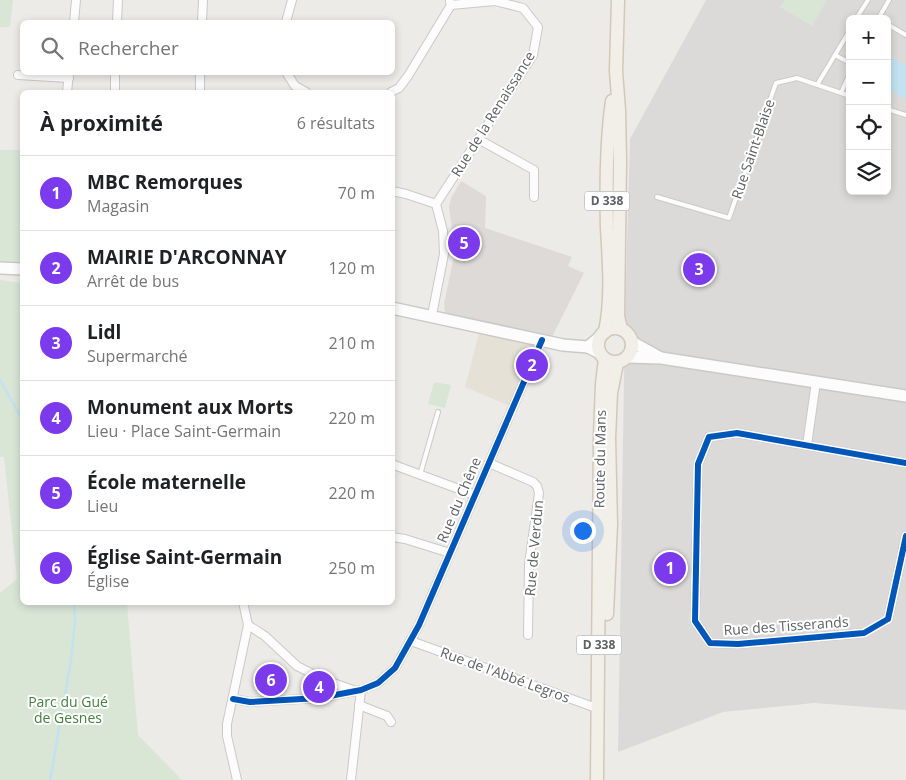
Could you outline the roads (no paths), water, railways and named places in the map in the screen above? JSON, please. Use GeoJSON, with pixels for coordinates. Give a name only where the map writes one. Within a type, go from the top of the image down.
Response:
{"type":"FeatureCollection","features":[{"type":"Feature","properties":{"kind":"main road","name":"D 338"},"geometry":{"type":"LineString","coordinates":[[618,0],[616,71],[619,119],[618,316],[621,329]]}},
{"type":"Feature","properties":{"kind":"main road","name":"D 338"},"geometry":{"type":"LineString","coordinates":[[602,334],[608,316],[610,264],[606,190],[611,108],[616,71]]}},
{"type":"Feature","properties":{"kind":"main road"},"geometry":{"type":"LineString","coordinates":[[0,268],[20,269]]}},
{"type":"Feature","properties":{"kind":"main road"},"geometry":{"type":"LineString","coordinates":[[395,309],[432,315],[563,345],[588,347],[613,358],[661,358],[906,396]]}},
{"type":"Feature","properties":{"kind":"main road"},"geometry":{"type":"LineString","coordinates":[[588,347],[610,329],[621,329],[626,332],[632,342],[661,358]]}},
{"type":"Feature","properties":{"kind":"main road"},"geometry":{"type":"LineString","coordinates":[[602,334],[598,348],[613,358]]}},
{"type":"Feature","properties":{"kind":"main road"},"geometry":{"type":"LineString","coordinates":[[613,358],[632,350],[632,342]]}},
{"type":"Feature","properties":{"kind":"main road","name":"Route du Mans"},"geometry":{"type":"LineString","coordinates":[[597,780],[599,709],[604,665],[611,524],[609,438],[613,358]]}},
{"type":"Feature","properties":{"kind":"street"},"geometry":{"type":"LineString","coordinates":[[74,20],[76,0]]}},
{"type":"Feature","properties":{"kind":"street"},"geometry":{"type":"LineString","coordinates":[[117,20],[118,0]]}},
{"type":"Feature","properties":{"kind":"street"},"geometry":{"type":"LineString","coordinates":[[202,20],[203,0]]}},
{"type":"Feature","properties":{"kind":"street"},"geometry":{"type":"LineString","coordinates":[[287,20],[292,0]]}},
{"type":"Feature","properties":{"kind":"street","name":"Rue de la Renaissance"},"geometry":{"type":"LineString","coordinates":[[436,204],[533,55],[538,27],[523,8],[495,1],[450,2]]}},
{"type":"Feature","properties":{"kind":"street"},"geometry":{"type":"LineString","coordinates":[[395,90],[399,88],[408,76],[450,2]]}},
{"type":"Feature","properties":{"kind":"street"},"geometry":{"type":"LineString","coordinates":[[18,75],[69,75],[67,90]]}},
{"type":"Feature","properties":{"kind":"street"},"geometry":{"type":"LineString","coordinates":[[115,90],[116,75]]}},
{"type":"Feature","properties":{"kind":"street"},"geometry":{"type":"LineString","coordinates":[[200,75],[200,90]]}},
{"type":"Feature","properties":{"kind":"street"},"geometry":{"type":"LineString","coordinates":[[288,75],[295,86],[302,90]]}},
{"type":"Feature","properties":{"kind":"street"},"geometry":{"type":"LineString","coordinates":[[478,140],[534,170],[534,198]]}},
{"type":"Feature","properties":{"kind":"street"},"geometry":{"type":"LineString","coordinates":[[395,192],[436,204],[444,232],[444,254],[432,315]]}},
{"type":"Feature","properties":{"kind":"street","name":"Rue du Chêne"},"geometry":{"type":"LineString","coordinates":[[233,699],[250,702],[319,698],[357,690],[378,683],[395,668],[419,625],[542,340]]}},
{"type":"Feature","properties":{"kind":"street"},"geometry":{"type":"LineString","coordinates":[[807,445],[816,382]]}},
{"type":"Feature","properties":{"kind":"street","name":"Rue des Tisserands"},"geometry":{"type":"LineString","coordinates":[[906,463],[737,433],[709,437],[698,464],[695,621],[710,643],[738,644],[864,633],[888,619],[906,536]]}},
{"type":"Feature","properties":{"kind":"street","name":"Rue de Verdun"},"geometry":{"type":"LineString","coordinates":[[489,463],[533,482],[537,486],[539,493],[529,564],[528,635]]}},
{"type":"Feature","properties":{"kind":"street"},"geometry":{"type":"LineString","coordinates":[[395,465],[475,495]]}},
{"type":"Feature","properties":{"kind":"street"},"geometry":{"type":"LineString","coordinates":[[395,537],[450,553]]}},
{"type":"Feature","properties":{"kind":"street"},"geometry":{"type":"LineString","coordinates":[[237,780],[227,736],[248,625],[244,605]]}},
{"type":"Feature","properties":{"kind":"street"},"geometry":{"type":"LineString","coordinates":[[248,625],[265,636],[297,666],[325,680],[357,690],[360,705],[351,780]]}},
{"type":"Feature","properties":{"kind":"street","name":"Rue de l'Abbé Legros"},"geometry":{"type":"LineString","coordinates":[[411,641],[599,709]]}},
{"type":"Feature","properties":{"kind":"street"},"geometry":{"type":"LineString","coordinates":[[360,705],[387,716],[391,722]]}},
{"type":"Feature","properties":{"kind":"lane"},"geometry":{"type":"LineString","coordinates":[[859,15],[868,0]]}},
{"type":"Feature","properties":{"kind":"lane"},"geometry":{"type":"LineString","coordinates":[[881,15],[890,0]]}},
{"type":"Feature","properties":{"kind":"lane"},"geometry":{"type":"LineString","coordinates":[[891,26],[906,35]]}},
{"type":"Feature","properties":{"kind":"lane"},"geometry":{"type":"LineString","coordinates":[[817,85],[846,37]]}},
{"type":"Feature","properties":{"kind":"lane"},"geometry":{"type":"LineString","coordinates":[[835,55],[846,61]]}},
{"type":"Feature","properties":{"kind":"lane","name":"Rue Saint-Blaise"},"geometry":{"type":"LineString","coordinates":[[657,197],[729,218],[776,83],[797,78],[846,95]]}},
{"type":"Feature","properties":{"kind":"lane"},"geometry":{"type":"LineString","coordinates":[[841,93],[846,82]]}},
{"type":"Feature","properties":{"kind":"lane"},"geometry":{"type":"LineString","coordinates":[[891,110],[906,116]]}},
{"type":"Feature","properties":{"kind":"lane"},"geometry":{"type":"LineString","coordinates":[[420,475],[438,412]]}},
{"type":"Feature","properties":{"kind":"water"},"geometry":{"type":"Polygon","coordinates":[[[891,57],[906,66],[906,99],[891,91],[891,57]]]}},
{"type":"Feature","properties":{"kind":"waterway"},"geometry":{"type":"LineString","coordinates":[[0,380],[20,415]]}},
{"type":"Feature","properties":{"kind":"waterway"},"geometry":{"type":"LineString","coordinates":[[50,780],[71,660],[75,620],[74,605]]}},
{"type":"Feature","properties":{"kind":"place","name":"École maternelle"},"geometry":{"type":"Point","coordinates":[464,243]}},
{"type":"Feature","properties":{"kind":"place","name":"Lidl"},"geometry":{"type":"Point","coordinates":[699,269]}},
{"type":"Feature","properties":{"kind":"place","name":"MAIRIE D'ARCONNAY"},"geometry":{"type":"Point","coordinates":[532,365]}},
{"type":"Feature","properties":{"kind":"place","name":"MBC Remorques"},"geometry":{"type":"Point","coordinates":[670,568]}},
{"type":"Feature","properties":{"kind":"place","name":"Église Saint-Germain"},"geometry":{"type":"Point","coordinates":[271,680]}},
{"type":"Feature","properties":{"kind":"place","name":"Monument aux Morts"},"geometry":{"type":"Point","coordinates":[319,687]}},
{"type":"Feature","properties":{"kind":"park label","name":"Parc du Gué de Gesnes"},"geometry":{"type":"Point","coordinates":[68,710]}}]}
